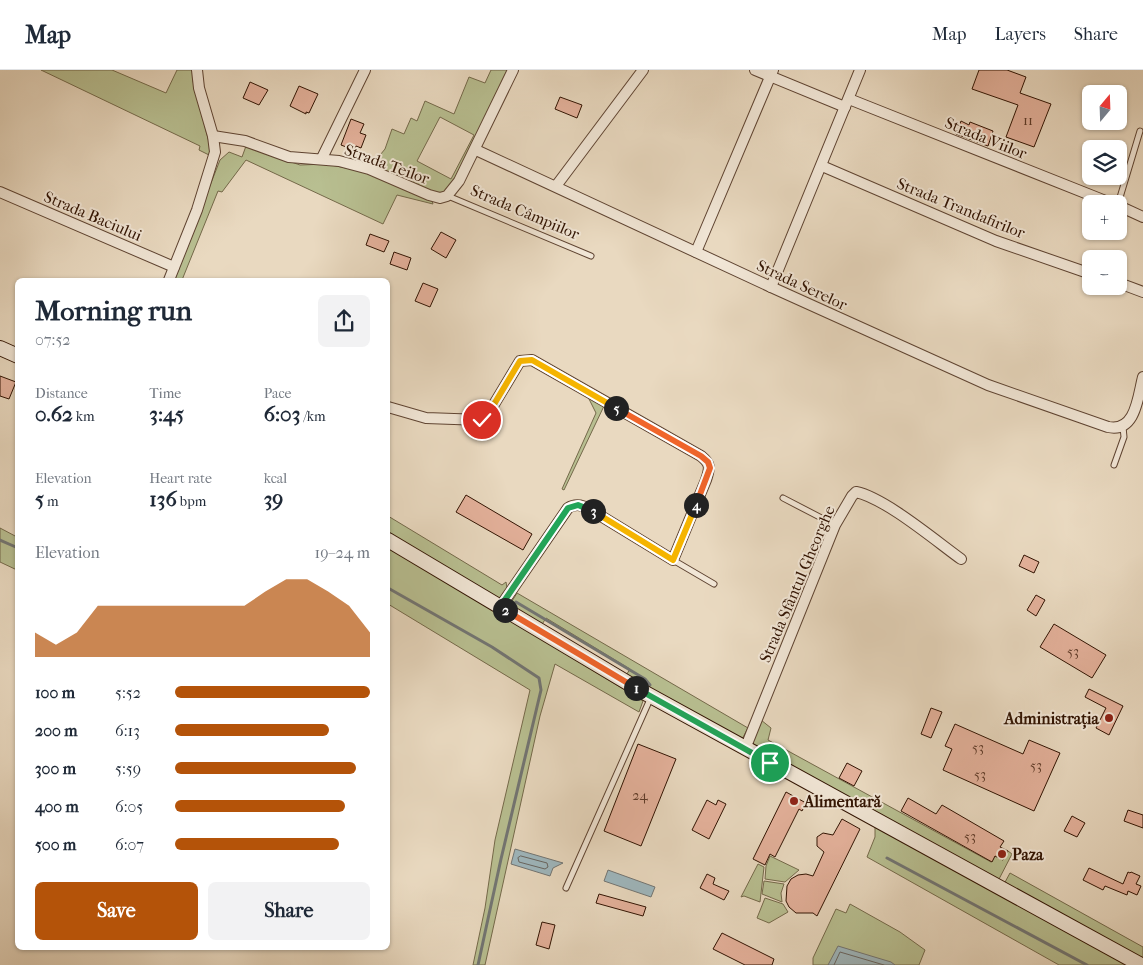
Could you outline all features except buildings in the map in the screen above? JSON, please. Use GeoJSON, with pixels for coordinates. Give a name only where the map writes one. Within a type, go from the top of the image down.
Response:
{"type":"FeatureCollection","features":[{"type":"Feature","properties":{"kind":"main road"},"geometry":{"type":"LineString","coordinates":[[0,348],[15,355]]}},
{"type":"Feature","properties":{"kind":"main road"},"geometry":{"type":"LineString","coordinates":[[390,541],[652,697],[1141,965]]}},
{"type":"Feature","properties":{"kind":"street"},"geometry":{"type":"LineString","coordinates":[[170,278],[197,210],[214,160],[213,136],[199,88],[197,70]]}},
{"type":"Feature","properties":{"kind":"street"},"geometry":{"type":"LineString","coordinates":[[322,158],[365,70]]}},
{"type":"Feature","properties":{"kind":"street","name":"Strada Teilor"},"geometry":{"type":"LineString","coordinates":[[213,136],[244,141],[289,157],[307,160],[322,158],[339,160],[369,169],[428,195],[440,198],[447,196],[459,181],[476,150],[513,70]]}},
{"type":"Feature","properties":{"kind":"street"},"geometry":{"type":"LineString","coordinates":[[556,186],[643,70]]}},
{"type":"Feature","properties":{"kind":"street","name":"Strada Viilor"},"geometry":{"type":"LineString","coordinates":[[755,70],[771,73],[1089,195]]}},
{"type":"Feature","properties":{"kind":"street"},"geometry":{"type":"LineString","coordinates":[[771,287],[860,70]]}},
{"type":"Feature","properties":{"kind":"street"},"geometry":{"type":"LineString","coordinates":[[696,252],[771,73]]}},
{"type":"Feature","properties":{"kind":"street","name":"Strada Serelor"},"geometry":{"type":"LineString","coordinates":[[476,150],[988,385],[1108,427],[1115,429],[1123,427]]}},
{"type":"Feature","properties":{"kind":"street","name":"Strada Trandafirilor"},"geometry":{"type":"LineString","coordinates":[[822,166],[996,240],[1082,271]]}},
{"type":"Feature","properties":{"kind":"street","name":"Strada Baciului"},"geometry":{"type":"LineString","coordinates":[[0,192],[174,267]]}},
{"type":"Feature","properties":{"kind":"street"},"geometry":{"type":"LineString","coordinates":[[1127,209],[1143,217]]}},
{"type":"Feature","properties":{"kind":"street"},"geometry":{"type":"LineString","coordinates":[[1127,286],[1143,292]]}},
{"type":"Feature","properties":{"kind":"street"},"geometry":{"type":"LineString","coordinates":[[390,408],[426,418],[482,420],[487,416],[520,361],[532,360],[701,456],[708,462],[710,468],[706,480],[673,560],[584,506],[572,505],[568,508],[500,607]]}},
{"type":"Feature","properties":{"kind":"street"},"geometry":{"type":"LineString","coordinates":[[1123,427],[1132,416],[1143,377]]}},
{"type":"Feature","properties":{"kind":"street","name":"Strada Sfântul Gheorghe"},"geometry":{"type":"LineString","coordinates":[[745,749],[835,525],[856,492],[862,493],[888,507],[961,559]]}},
{"type":"Feature","properties":{"kind":"lane"},"geometry":{"type":"LineString","coordinates":[[1121,195],[1140,131]]}},
{"type":"Feature","properties":{"kind":"lane","name":"Strada Câmpiilor"},"geometry":{"type":"LineString","coordinates":[[447,196],[591,256]]}},
{"type":"Feature","properties":{"kind":"lane"},"geometry":{"type":"LineString","coordinates":[[1114,465],[1124,437],[1123,427]]}},
{"type":"Feature","properties":{"kind":"lane"},"geometry":{"type":"LineString","coordinates":[[783,498],[835,525]]}},
{"type":"Feature","properties":{"kind":"lane"},"geometry":{"type":"LineString","coordinates":[[673,560],[714,584]]}},
{"type":"Feature","properties":{"kind":"lane"},"geometry":{"type":"LineString","coordinates":[[566,888],[652,697]]}},
{"type":"Feature","properties":{"kind":"green space"},"geometry":{"type":"Polygon","coordinates":[[[41,70],[112,70],[166,93],[177,70],[194,70],[193,81],[211,156],[199,150],[200,146],[41,70]]]}},
{"type":"Feature","properties":{"kind":"green space"},"geometry":{"type":"Polygon","coordinates":[[[491,70],[509,70],[455,182],[443,192],[435,194],[371,166],[385,149],[392,129],[404,134],[411,118],[417,121],[425,101],[454,114],[469,77],[485,83],[491,70]],[[440,117],[417,161],[451,179],[474,135],[440,117]]]}},
{"type":"Feature","properties":{"kind":"green space"},"geometry":{"type":"Polygon","coordinates":[[[246,146],[300,165],[327,164],[360,171],[432,201],[433,204],[397,195],[383,224],[246,160],[222,192],[218,191],[183,278],[174,278],[220,160],[229,152],[242,157],[246,146]]]}},
{"type":"Feature","properties":{"kind":"green space"},"geometry":{"type":"Polygon","coordinates":[[[588,397],[604,406],[564,490],[562,489],[596,413],[588,397]]]}},
{"type":"Feature","properties":{"kind":"green space"},"geometry":{"type":"Polygon","coordinates":[[[390,517],[502,585],[506,582],[507,588],[499,601],[390,534],[390,517]]]}},
{"type":"Feature","properties":{"kind":"green space"},"geometry":{"type":"Polygon","coordinates":[[[0,528],[15,536],[15,569],[0,562],[0,528]]]}},
{"type":"Feature","properties":{"kind":"green space"},"geometry":{"type":"Polygon","coordinates":[[[390,547],[643,701],[639,712],[555,664],[540,716],[485,965],[473,965],[485,908],[495,840],[530,690],[390,605],[390,547]]]}},
{"type":"Feature","properties":{"kind":"green space"},"geometry":{"type":"Polygon","coordinates":[[[517,593],[748,728],[741,741],[625,677],[630,669],[546,618],[541,626],[509,606],[517,593]]]}},
{"type":"Feature","properties":{"kind":"green space"},"geometry":{"type":"Polygon","coordinates":[[[761,720],[771,728],[768,740],[991,862],[995,856],[1003,860],[1008,851],[1012,854],[998,881],[751,746],[761,720]]]}},
{"type":"Feature","properties":{"kind":"green space"},"geometry":{"type":"Polygon","coordinates":[[[875,827],[1133,965],[1059,965],[867,857],[875,837],[875,827]]]}},
{"type":"Feature","properties":{"kind":"green space"},"geometry":{"type":"Polygon","coordinates":[[[770,856],[799,870],[785,882],[765,879],[766,866],[770,856]]]}},
{"type":"Feature","properties":{"kind":"green space"},"geometry":{"type":"Polygon","coordinates":[[[758,864],[764,867],[760,902],[744,896],[741,897],[758,864]]]}},
{"type":"Feature","properties":{"kind":"green space"},"geometry":{"type":"Polygon","coordinates":[[[1010,873],[1143,947],[1143,960],[1004,884],[1010,873]]]}},
{"type":"Feature","properties":{"kind":"green space"},"geometry":{"type":"Polygon","coordinates":[[[764,881],[784,884],[781,893],[782,902],[762,894],[764,881]]]}},
{"type":"Feature","properties":{"kind":"green space"},"geometry":{"type":"Polygon","coordinates":[[[765,898],[783,904],[788,912],[769,923],[757,918],[765,898]]]}},
{"type":"Feature","properties":{"kind":"green space"},"geometry":{"type":"Polygon","coordinates":[[[850,904],[900,932],[925,950],[919,965],[813,965],[813,958],[836,909],[846,913],[850,904]]]}},
{"type":"Feature","properties":{"kind":"water"},"geometry":{"type":"Polygon","coordinates":[[[515,849],[563,863],[553,868],[550,876],[511,864],[515,849]]]}},
{"type":"Feature","properties":{"kind":"water"},"geometry":{"type":"Polygon","coordinates":[[[608,870],[655,887],[651,897],[604,881],[608,870]]]}},
{"type":"Feature","properties":{"kind":"water"},"geometry":{"type":"Polygon","coordinates":[[[838,946],[891,962],[895,965],[828,965],[838,946]]]}},
{"type":"Feature","properties":{"kind":"waterway"},"geometry":{"type":"LineString","coordinates":[[0,540],[15,547]]}},
{"type":"Feature","properties":{"kind":"waterway"},"geometry":{"type":"LineString","coordinates":[[390,589],[492,647],[539,678],[541,690],[478,965]]}},
{"type":"Feature","properties":{"kind":"waterway"},"geometry":{"type":"LineString","coordinates":[[516,602],[645,679],[650,685]]}},
{"type":"Feature","properties":{"kind":"waterway"},"geometry":{"type":"LineString","coordinates":[[887,858],[1087,965]]}},
{"type":"Feature","properties":{"kind":"place","name":"Administrația"},"geometry":{"type":"Point","coordinates":[1109,718]}},
{"type":"Feature","properties":{"kind":"place","name":"Alimentară"},"geometry":{"type":"Point","coordinates":[794,801]}},
{"type":"Feature","properties":{"kind":"place","name":"Paza"},"geometry":{"type":"Point","coordinates":[1002,854]}},
{"type":"Feature","properties":{"kind":"route"},"geometry":{"type":"LineString","coordinates":[[482,420],[487,416],[520,361],[527,359],[532,360],[701,456],[708,462],[710,468],[706,480],[673,560],[584,506],[572,505],[568,508],[500,607],[638,689],[770,763]]}}]}
